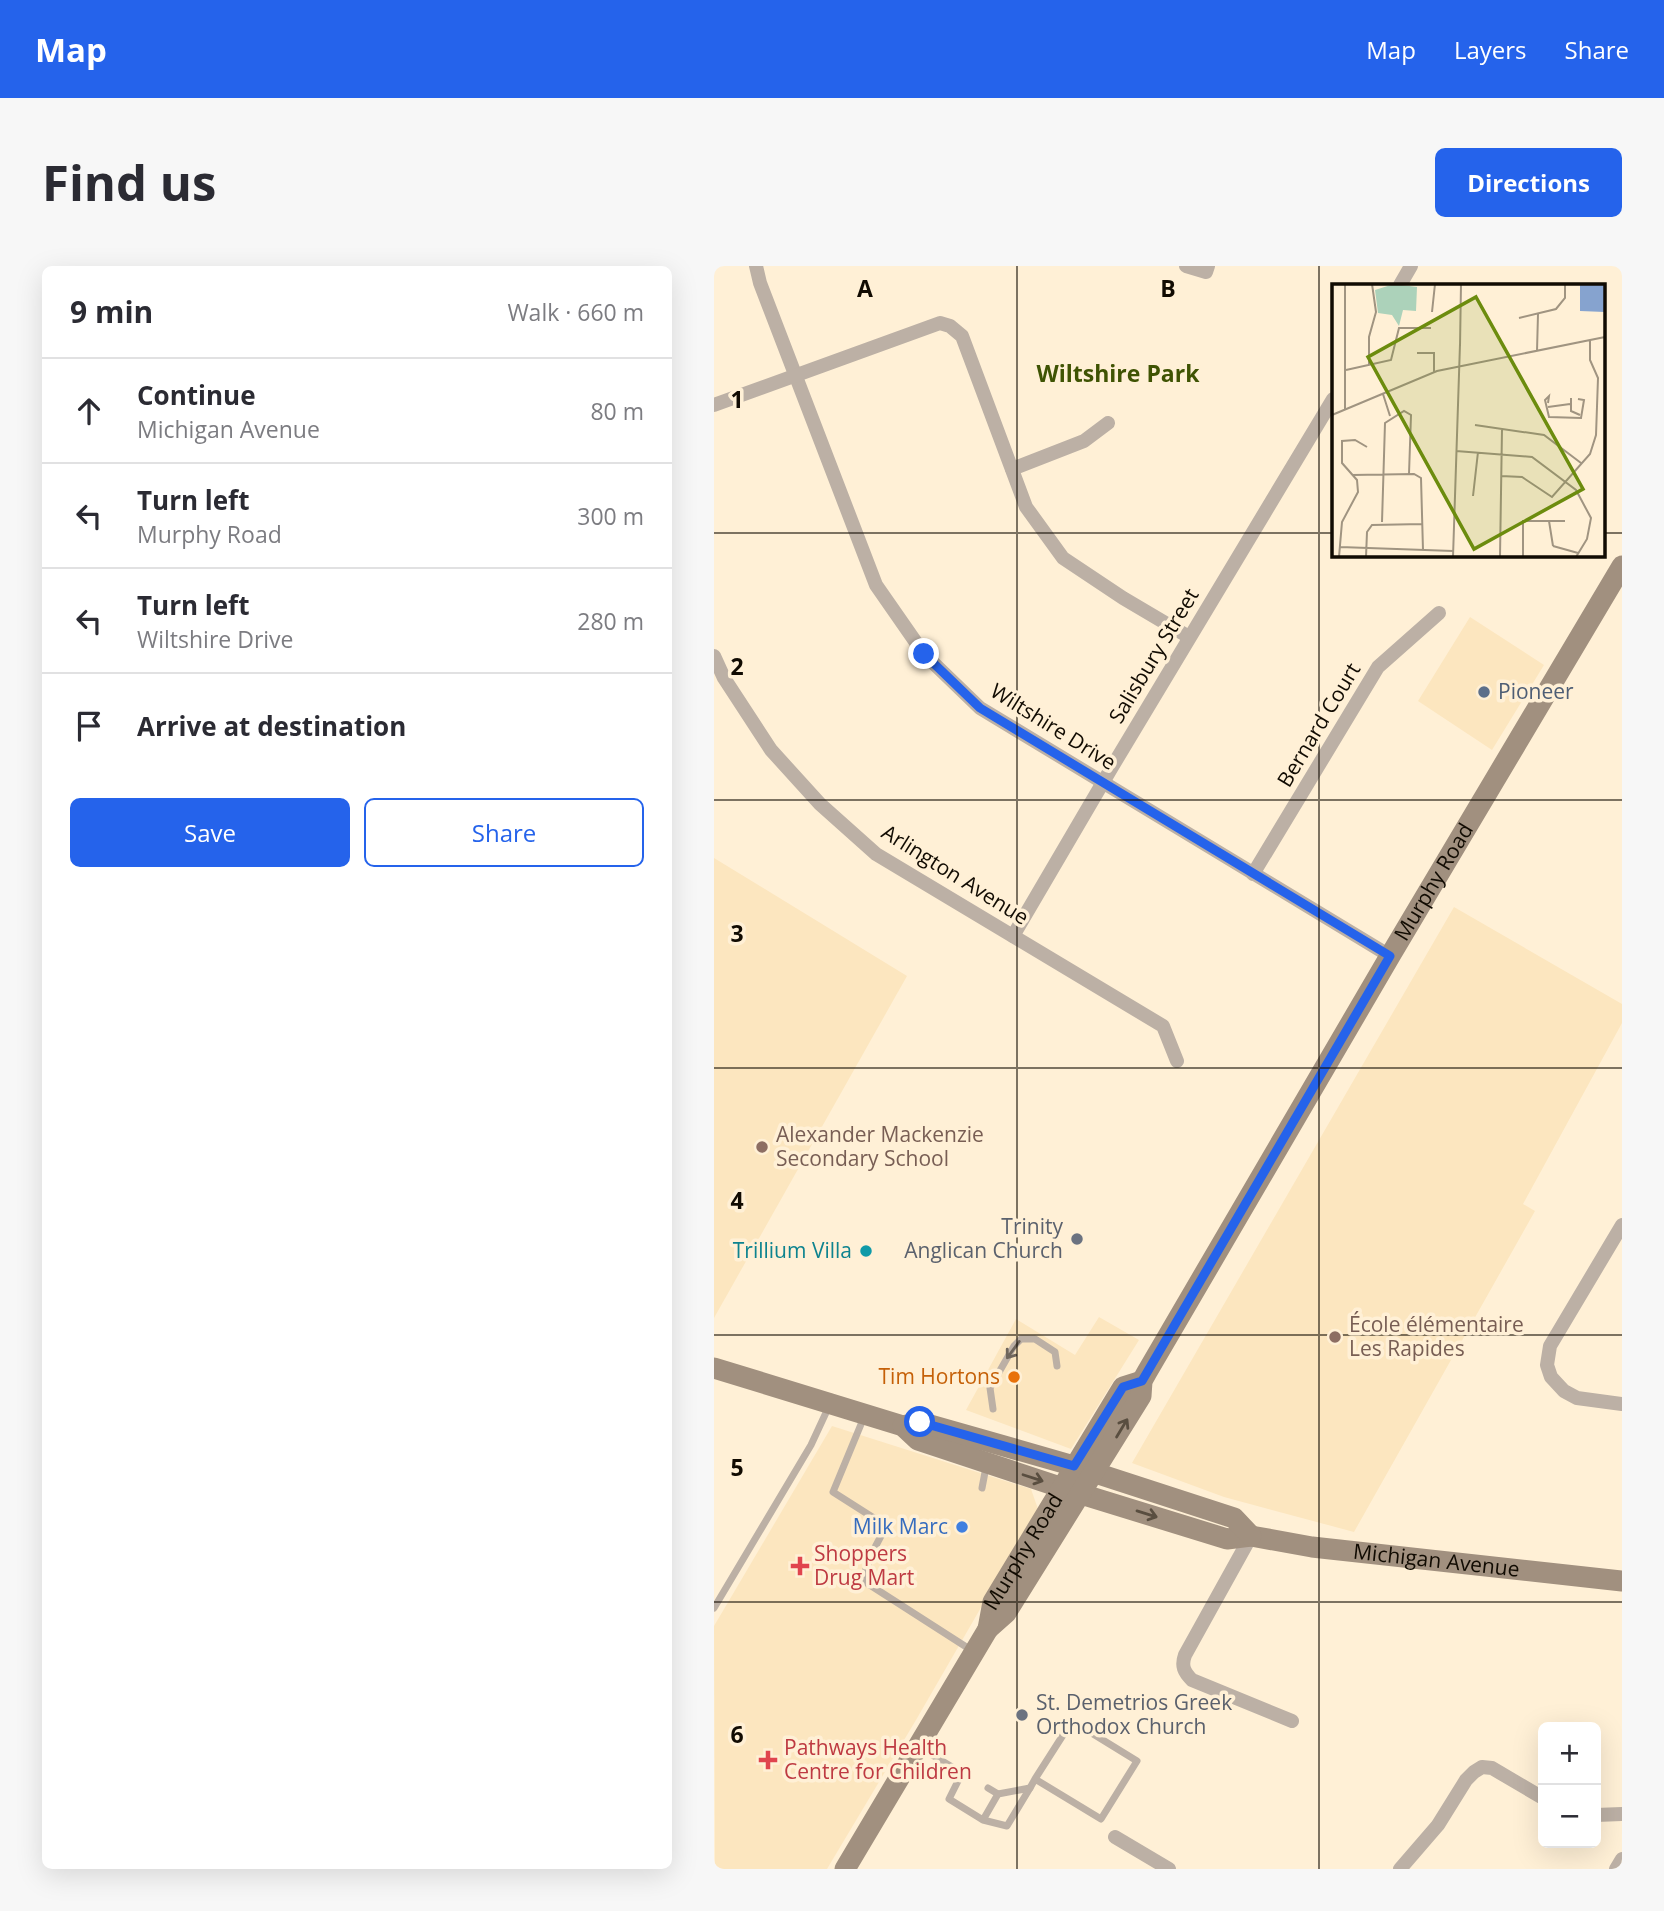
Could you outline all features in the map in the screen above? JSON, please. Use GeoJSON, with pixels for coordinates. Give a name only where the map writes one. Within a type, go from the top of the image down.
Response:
{"type":"FeatureCollection","features":[{"type":"Feature","properties":{"kind":"street","name":"Wiltshire Drive"},"geometry":{"type":"LineString","coordinates":[[756,266],[760,283],[876,585],[924,654],[980,708],[1390,956]]}},
{"type":"Feature","properties":{"kind":"street"},"geometry":{"type":"LineString","coordinates":[[1186,266],[1206,272],[1208,266]]}},
{"type":"Feature","properties":{"kind":"street"},"geometry":{"type":"LineString","coordinates":[[1401,284],[1411,266]]}},
{"type":"Feature","properties":{"kind":"street"},"geometry":{"type":"LineString","coordinates":[[714,405],[940,323],[950,326],[962,336],[1026,507],[1063,558],[1189,637]]}},
{"type":"Feature","properties":{"kind":"street","name":"Salisbury Street"},"geometry":{"type":"LineString","coordinates":[[1013,936],[1332,401]]}},
{"type":"Feature","properties":{"kind":"street"},"geometry":{"type":"LineString","coordinates":[[1012,469],[1084,441],[1108,423]]}},
{"type":"Feature","properties":{"kind":"street","name":"Murphy Road"},"geometry":{"type":"LineString","coordinates":[[845,1869],[988,1629],[993,1602],[1072,1491],[1095,1473],[1142,1396],[1142,1381],[1622,566]]}},
{"type":"Feature","properties":{"kind":"street","name":"Bernard Court"},"geometry":{"type":"LineString","coordinates":[[1253,874],[1378,667],[1439,613]]}},
{"type":"Feature","properties":{"kind":"street","name":"Arlington Avenue"},"geometry":{"type":"LineString","coordinates":[[714,656],[724,678],[771,750],[820,804],[876,854],[1163,1026],[1177,1061]]}},
{"type":"Feature","properties":{"kind":"street"},"geometry":{"type":"LineString","coordinates":[[1622,1225],[1550,1346],[1547,1365],[1551,1377],[1564,1391],[1577,1398],[1622,1404]]}},
{"type":"Feature","properties":{"kind":"street","name":"Michigan Avenue"},"geometry":{"type":"LineString","coordinates":[[714,1368],[903,1426],[918,1440],[986,1463],[1227,1538],[1251,1536],[1312,1547],[1622,1581]]}},
{"type":"Feature","properties":{"kind":"street","name":"Murphy Road"},"geometry":{"type":"LineString","coordinates":[[1072,1491],[1074,1466],[1123,1387],[1142,1381]]}},
{"type":"Feature","properties":{"kind":"street","name":"Michigan Avenue"},"geometry":{"type":"LineString","coordinates":[[903,1426],[920,1422],[1074,1466],[1234,1518],[1251,1536]]}},
{"type":"Feature","properties":{"kind":"street"},"geometry":{"type":"LineString","coordinates":[[1251,1536],[1182,1664],[1185,1673],[1192,1680],[1292,1721]]}},
{"type":"Feature","properties":{"kind":"street"},"geometry":{"type":"LineString","coordinates":[[1400,1869],[1438,1825],[1466,1780],[1474,1772],[1482,1768],[1492,1768],[1538,1795]]}},
{"type":"Feature","properties":{"kind":"street"},"geometry":{"type":"LineString","coordinates":[[1601,1815],[1622,1814]]}},
{"type":"Feature","properties":{"kind":"street"},"geometry":{"type":"LineString","coordinates":[[1115,1837],[1169,1869]]}},
{"type":"Feature","properties":{"kind":"street"},"geometry":{"type":"LineString","coordinates":[[1616,1869],[1622,1859]]}},
{"type":"Feature","properties":{"kind":"lane"},"geometry":{"type":"LineString","coordinates":[[993,1409],[990,1388],[1014,1346],[1021,1339],[1035,1339],[1055,1352],[1057,1366]]}},
{"type":"Feature","properties":{"kind":"lane"},"geometry":{"type":"LineString","coordinates":[[714,1608],[811,1445],[830,1404]]}},
{"type":"Feature","properties":{"kind":"lane"},"geometry":{"type":"LineString","coordinates":[[865,1415],[833,1492],[877,1520],[882,1534],[862,1580],[975,1652]]}},
{"type":"Feature","properties":{"kind":"lane"},"geometry":{"type":"LineString","coordinates":[[982,1488],[986,1463]]}},
{"type":"Feature","properties":{"kind":"lane"},"geometry":{"type":"LineString","coordinates":[[962,1773],[949,1799],[983,1820],[1007,1826],[1035,1779],[1072,1721],[1137,1761],[1101,1819],[1035,1779]]}},
{"type":"Feature","properties":{"kind":"lane"},"geometry":{"type":"LineString","coordinates":[[918,1747],[970,1779]]}},
{"type":"Feature","properties":{"kind":"lane"},"geometry":{"type":"LineString","coordinates":[[988,1788],[998,1794],[1030,1788]]}},
{"type":"Feature","properties":{"kind":"lane"},"geometry":{"type":"LineString","coordinates":[[983,1820],[998,1794]]}},
{"type":"Feature","properties":{"kind":"shaded area"},"geometry":{"type":"Polygon","coordinates":[[[1470,617],[1544,665],[1492,750],[1418,701],[1470,617]]]}},
{"type":"Feature","properties":{"kind":"shaded area","name":"Alexander Mackenzie Secondary School"},"geometry":{"type":"Polygon","coordinates":[[[714,858],[907,976],[714,1318],[714,858]]]}},
{"type":"Feature","properties":{"kind":"shaded area","name":"École élémentaire Les Rapides"},"geometry":{"type":"Polygon","coordinates":[[[1454,907],[1622,1004],[1622,1023],[1523,1204],[1535,1211],[1354,1532],[1224,1497],[1132,1463],[1454,907]]]}},
{"type":"Feature","properties":{"kind":"shaded area"},"geometry":{"type":"Polygon","coordinates":[[[1099,1317],[1139,1340],[1071,1449],[966,1410],[1016,1319],[1075,1355],[1099,1317]]]}},
{"type":"Feature","properties":{"kind":"shaded area"},"geometry":{"type":"Polygon","coordinates":[[[832,1426],[1031,1489],[1038,1509],[827,1869],[715,1869],[714,1626],[832,1426]]]}},
{"type":"Feature","properties":{"kind":"place","name":"Pioneer"},"geometry":{"type":"Point","coordinates":[1484,692]}},
{"type":"Feature","properties":{"kind":"place","name":"Alexander Mackenzie Secondary School"},"geometry":{"type":"Point","coordinates":[762,1147]}},
{"type":"Feature","properties":{"kind":"place","name":"Trinity Anglican Church"},"geometry":{"type":"Point","coordinates":[1077,1239]}},
{"type":"Feature","properties":{"kind":"place","name":"Trillium Villa"},"geometry":{"type":"Point","coordinates":[866,1251]}},
{"type":"Feature","properties":{"kind":"place","name":"École élémentaire Les Rapides"},"geometry":{"type":"Point","coordinates":[1335,1337]}},
{"type":"Feature","properties":{"kind":"place","name":"Tim Hortons"},"geometry":{"type":"Point","coordinates":[1014,1377]}},
{"type":"Feature","properties":{"kind":"place","name":"Milk Marc"},"geometry":{"type":"Point","coordinates":[962,1527]}},
{"type":"Feature","properties":{"kind":"place","name":"Shoppers Drug Mart"},"geometry":{"type":"Point","coordinates":[800,1566]}},
{"type":"Feature","properties":{"kind":"place","name":"St. Demetrios Greek Orthodox Church"},"geometry":{"type":"Point","coordinates":[1022,1715]}},
{"type":"Feature","properties":{"kind":"place","name":"Pathways Health Centre for Children"},"geometry":{"type":"Point","coordinates":[768,1760]}},
{"type":"Feature","properties":{"kind":"district","name":"Wiltshire Park"},"geometry":{"type":"Point","coordinates":[1118,374]}},
{"type":"Feature","properties":{"kind":"route"},"geometry":{"type":"LineString","coordinates":[[920,1422],[1074,1466],[1123,1387],[1142,1381],[1390,956],[980,708],[924,654]]}}]}
